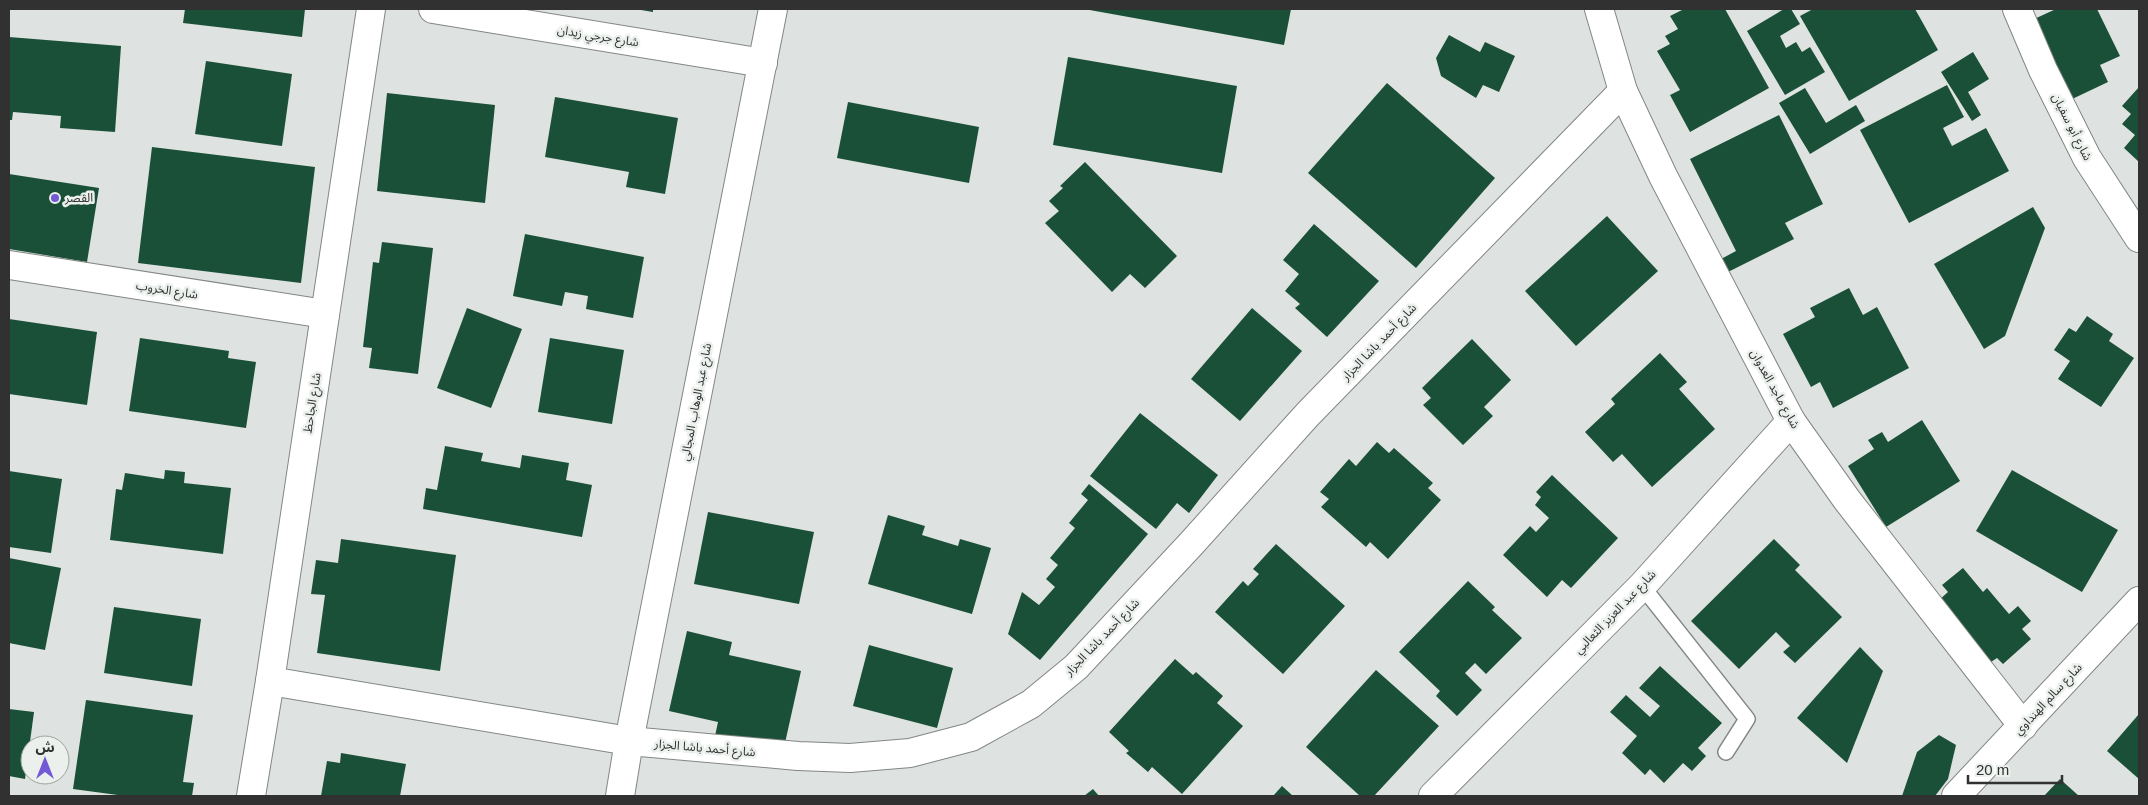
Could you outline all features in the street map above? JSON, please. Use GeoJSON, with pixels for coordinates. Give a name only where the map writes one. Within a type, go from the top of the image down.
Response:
{"type":"FeatureCollection","features":[{"type":"Feature","properties":{"kind":"street","name":"شارع الجاحظ"},"geometry":{"type":"LineString","coordinates":[[251,796],[371,9]]}},
{"type":"Feature","properties":{"kind":"street","name":"شارع جرجي زيدان"},"geometry":{"type":"LineString","coordinates":[[433,9],[763,63]]}},
{"type":"Feature","properties":{"kind":"street","name":"شارع عبد الوهاب المجالي"},"geometry":{"type":"LineString","coordinates":[[620,796],[629,741],[773,9]]}},
{"type":"Feature","properties":{"kind":"street","name":"شارع ماجد العدوان"},"geometry":{"type":"LineString","coordinates":[[1599,9],[1623,91],[1663,176],[1791,421],[1847,500],[2023,726]]}},
{"type":"Feature","properties":{"kind":"street","name":"شارع أبو سفيان"},"geometry":{"type":"LineString","coordinates":[[2017,9],[2043,70],[2087,158],[2136,226]]}},
{"type":"Feature","properties":{"kind":"street","name":"شارع أحمد باشا الجزار"},"geometry":{"type":"LineString","coordinates":[[270,681],[629,741],[798,756],[850,758],[910,753],[971,736],[1031,704],[1076,667],[1191,544],[1308,414],[1623,91]]}},
{"type":"Feature","properties":{"kind":"street","name":"شارع الخروب"},"geometry":{"type":"LineString","coordinates":[[9,265],[326,314]]}},
{"type":"Feature","properties":{"kind":"street","name":"شارع عبد العزيز الثعالبي"},"geometry":{"type":"LineString","coordinates":[[1437,795],[1642,586],[1791,421]]}},
{"type":"Feature","properties":{"kind":"street","name":"شارع سالم الهنداوي"},"geometry":{"type":"LineString","coordinates":[[1956,796],[2139,601]]}},
{"type":"Feature","properties":{"kind":"lane"},"geometry":{"type":"LineString","coordinates":[[1642,586],[1747,719],[1726,752]]}},
{"type":"Feature","properties":{"kind":"building"},"geometry":{"type":"Polygon","coordinates":[[[185,9],[305,9],[302,37],[183,23],[185,9]]]}},
{"type":"Feature","properties":{"kind":"building"},"geometry":{"type":"Polygon","coordinates":[[[635,9],[653,9],[653,12],[635,9]]]}},
{"type":"Feature","properties":{"kind":"building"},"geometry":{"type":"Polygon","coordinates":[[[1084,9],[1291,9],[1284,45],[1084,9]]]}},
{"type":"Feature","properties":{"kind":"building"},"geometry":{"type":"Polygon","coordinates":[[[1684,9],[1725,9],[1769,88],[1690,132],[1670,95],[1680,90],[1657,51],[1670,44],[1665,36],[1678,29],[1670,16],[1684,9]]]}},
{"type":"Feature","properties":{"kind":"building"},"geometry":{"type":"Polygon","coordinates":[[[1784,9],[1791,9],[1800,24],[1780,36],[1786,48],[1796,42],[1802,52],[1810,47],[1825,72],[1785,95],[1747,31],[1784,9]]]}},
{"type":"Feature","properties":{"kind":"building"},"geometry":{"type":"Polygon","coordinates":[[[1813,9],[1915,9],[1938,50],[1849,101],[1800,16],[1813,9]]]}},
{"type":"Feature","properties":{"kind":"building"},"geometry":{"type":"Polygon","coordinates":[[[2056,9],[2097,9],[2120,56],[2100,65],[2108,82],[2068,101],[2030,21],[2056,9]]]}},
{"type":"Feature","properties":{"kind":"building"},"geometry":{"type":"Polygon","coordinates":[[[1449,35],[1480,52],[1485,42],[1515,56],[1499,92],[1483,85],[1476,98],[1441,76],[1436,58],[1449,35]]]}},
{"type":"Feature","properties":{"kind":"building"},"geometry":{"type":"Polygon","coordinates":[[[9,37],[121,46],[115,132],[60,128],[61,116],[13,112],[12,120],[9,120],[9,37]]]}},
{"type":"Feature","properties":{"kind":"building"},"geometry":{"type":"Polygon","coordinates":[[[1973,52],[1989,79],[1968,92],[1981,115],[1972,121],[1941,72],[1973,52]]]}},
{"type":"Feature","properties":{"kind":"building"},"geometry":{"type":"Polygon","coordinates":[[[1068,57],[1237,86],[1222,173],[1053,145],[1068,57]]]}},
{"type":"Feature","properties":{"kind":"building"},"geometry":{"type":"Polygon","coordinates":[[[206,61],[292,74],[282,146],[195,134],[206,61]]]}},
{"type":"Feature","properties":{"kind":"building"},"geometry":{"type":"Polygon","coordinates":[[[1387,83],[1495,178],[1416,268],[1308,173],[1387,83]]]}},
{"type":"Feature","properties":{"kind":"building"},"geometry":{"type":"Polygon","coordinates":[[[1947,85],[1964,117],[1943,128],[1952,146],[1986,128],[2009,171],[1909,223],[1860,130],[1947,85]]]}},
{"type":"Feature","properties":{"kind":"building"},"geometry":{"type":"Polygon","coordinates":[[[2139,87],[2139,162],[2124,148],[2135,135],[2122,124],[2131,114],[2122,106],[2139,87]]]}},
{"type":"Feature","properties":{"kind":"building"},"geometry":{"type":"Polygon","coordinates":[[[1805,88],[1826,123],[1856,105],[1865,121],[1810,154],[1779,103],[1805,88]]]}},
{"type":"Feature","properties":{"kind":"building"},"geometry":{"type":"Polygon","coordinates":[[[387,93],[495,105],[485,203],[377,191],[387,93]]]}},
{"type":"Feature","properties":{"kind":"building"},"geometry":{"type":"Polygon","coordinates":[[[555,97],[678,118],[665,194],[626,187],[629,172],[545,157],[555,97]]]}},
{"type":"Feature","properties":{"kind":"building"},"geometry":{"type":"Polygon","coordinates":[[[848,102],[979,127],[969,183],[837,158],[848,102]]]}},
{"type":"Feature","properties":{"kind":"building"},"geometry":{"type":"Polygon","coordinates":[[[1779,115],[1823,204],[1785,223],[1794,239],[1728,272],[1721,259],[1736,251],[1690,159],[1779,115]]]}},
{"type":"Feature","properties":{"kind":"building"},"geometry":{"type":"Polygon","coordinates":[[[152,147],[315,167],[301,283],[138,263],[152,147]]]}},
{"type":"Feature","properties":{"kind":"building"},"geometry":{"type":"Polygon","coordinates":[[[1085,162],[1177,256],[1145,288],[1130,274],[1112,292],[1045,223],[1059,211],[1049,201],[1063,188],[1060,186],[1085,162]]]}},
{"type":"Feature","properties":{"kind":"building"},"geometry":{"type":"Polygon","coordinates":[[[9,174],[99,188],[87,262],[9,249],[9,174]]]}},
{"type":"Feature","properties":{"kind":"building"},"geometry":{"type":"Polygon","coordinates":[[[2033,207],[2045,228],[2005,336],[1984,349],[1934,264],[2033,207]]]}},
{"type":"Feature","properties":{"kind":"building"},"geometry":{"type":"Polygon","coordinates":[[[1607,216],[1658,271],[1576,346],[1525,291],[1607,216]]]}},
{"type":"Feature","properties":{"kind":"building"},"geometry":{"type":"Polygon","coordinates":[[[1314,224],[1379,281],[1327,337],[1295,308],[1300,304],[1285,291],[1299,274],[1283,260],[1314,224]]]}},
{"type":"Feature","properties":{"kind":"building"},"geometry":{"type":"Polygon","coordinates":[[[525,234],[644,257],[633,318],[586,309],[588,296],[565,292],[562,306],[513,296],[525,234]]]}},
{"type":"Feature","properties":{"kind":"building"},"geometry":{"type":"Polygon","coordinates":[[[382,242],[433,248],[418,374],[369,368],[372,348],[363,347],[373,262],[379,263],[382,242]]]}},
{"type":"Feature","properties":{"kind":"building"},"geometry":{"type":"Polygon","coordinates":[[[1849,288],[1863,315],[1877,307],[1909,368],[1833,408],[1820,382],[1811,387],[1783,334],[1815,317],[1810,308],[1849,288]]]}},
{"type":"Feature","properties":{"kind":"building"},"geometry":{"type":"Polygon","coordinates":[[[467,308],[522,329],[491,408],[437,388],[467,308]]]}},
{"type":"Feature","properties":{"kind":"building"},"geometry":{"type":"Polygon","coordinates":[[[1252,308],[1302,351],[1240,421],[1191,379],[1252,308]]]}},
{"type":"Feature","properties":{"kind":"building"},"geometry":{"type":"Polygon","coordinates":[[[2087,316],[2113,334],[2109,341],[2134,358],[2101,407],[2058,379],[2070,361],[2054,350],[2069,328],[2076,332],[2087,316]]]}},
{"type":"Feature","properties":{"kind":"building"},"geometry":{"type":"Polygon","coordinates":[[[9,319],[97,332],[87,405],[9,394],[9,319]]]}},
{"type":"Feature","properties":{"kind":"building"},"geometry":{"type":"Polygon","coordinates":[[[140,338],[229,351],[228,358],[256,362],[246,428],[129,411],[140,338]]]}},
{"type":"Feature","properties":{"kind":"building"},"geometry":{"type":"Polygon","coordinates":[[[550,338],[624,350],[612,424],[538,412],[550,338]]]}},
{"type":"Feature","properties":{"kind":"building"},"geometry":{"type":"Polygon","coordinates":[[[1472,339],[1511,380],[1484,407],[1493,416],[1463,445],[1423,405],[1431,398],[1422,388],[1472,339]]]}},
{"type":"Feature","properties":{"kind":"building"},"geometry":{"type":"Polygon","coordinates":[[[1660,353],[1687,382],[1679,389],[1715,429],[1652,487],[1622,454],[1613,462],[1585,432],[1615,404],[1611,399],[1660,353]]]}},
{"type":"Feature","properties":{"kind":"building"},"geometry":{"type":"Polygon","coordinates":[[[1140,413],[1218,475],[1189,513],[1177,503],[1156,529],[1090,476],[1140,413]]]}},
{"type":"Feature","properties":{"kind":"building"},"geometry":{"type":"Polygon","coordinates":[[[1922,420],[1960,481],[1886,527],[1848,466],[1874,449],[1868,440],[1882,432],[1888,442],[1922,420]]]}},
{"type":"Feature","properties":{"kind":"building"},"geometry":{"type":"Polygon","coordinates":[[[1377,442],[1389,453],[1394,448],[1433,483],[1428,488],[1441,500],[1388,559],[1370,542],[1366,547],[1321,507],[1329,499],[1320,492],[1349,459],[1356,466],[1377,442]]]}},
{"type":"Feature","properties":{"kind":"building"},"geometry":{"type":"Polygon","coordinates":[[[445,446],[483,453],[481,461],[520,468],[522,455],[569,463],[566,480],[592,485],[582,537],[423,509],[426,488],[437,490],[445,446]]]}},
{"type":"Feature","properties":{"kind":"building"},"geometry":{"type":"Polygon","coordinates":[[[165,470],[185,472],[184,483],[231,488],[223,554],[110,540],[116,489],[122,490],[125,473],[164,479],[165,470]]]}},
{"type":"Feature","properties":{"kind":"building"},"geometry":{"type":"Polygon","coordinates":[[[2012,470],[2118,530],[2082,592],[1976,531],[2012,470]]]}},
{"type":"Feature","properties":{"kind":"building"},"geometry":{"type":"Polygon","coordinates":[[[9,471],[62,479],[51,553],[9,547],[9,471]]]}},
{"type":"Feature","properties":{"kind":"building"},"geometry":{"type":"Polygon","coordinates":[[[1552,475],[1618,538],[1571,588],[1562,580],[1547,597],[1503,555],[1530,526],[1536,532],[1549,518],[1535,505],[1541,497],[1536,492],[1552,475]]]}},
{"type":"Feature","properties":{"kind":"building"},"geometry":{"type":"Polygon","coordinates":[[[1089,484],[1148,534],[1040,660],[1008,634],[1022,592],[1039,605],[1055,587],[1046,579],[1058,565],[1050,558],[1075,528],[1069,523],[1088,500],[1081,494],[1089,484]]]}},
{"type":"Feature","properties":{"kind":"building"},"geometry":{"type":"Polygon","coordinates":[[[708,512],[814,532],[799,604],[694,584],[708,512]]]}},
{"type":"Feature","properties":{"kind":"building"},"geometry":{"type":"Polygon","coordinates":[[[888,515],[925,526],[922,535],[958,546],[960,539],[991,548],[972,614],[868,584],[888,515]]]}},
{"type":"Feature","properties":{"kind":"building"},"geometry":{"type":"Polygon","coordinates":[[[341,539],[456,555],[440,671],[317,653],[325,595],[311,594],[316,560],[338,563],[341,539]]]}},
{"type":"Feature","properties":{"kind":"building"},"geometry":{"type":"Polygon","coordinates":[[[1774,539],[1800,565],[1795,570],[1842,617],[1795,663],[1783,652],[1790,646],[1776,632],[1739,669],[1691,621],[1774,539]]]}},
{"type":"Feature","properties":{"kind":"building"},"geometry":{"type":"Polygon","coordinates":[[[1276,544],[1345,606],[1283,674],[1215,612],[1243,581],[1248,586],[1259,574],[1253,569],[1276,544]]]}},
{"type":"Feature","properties":{"kind":"building"},"geometry":{"type":"Polygon","coordinates":[[[9,558],[61,568],[45,650],[9,643],[9,558]]]}},
{"type":"Feature","properties":{"kind":"building"},"geometry":{"type":"Polygon","coordinates":[[[1963,568],[1983,592],[1987,588],[2009,614],[2018,606],[2031,621],[2022,629],[2031,639],[2003,664],[1997,658],[1991,662],[1938,601],[1948,592],[1942,585],[1963,568]]]}},
{"type":"Feature","properties":{"kind":"building"},"geometry":{"type":"Polygon","coordinates":[[[1468,581],[1495,607],[1492,610],[1522,638],[1486,674],[1475,663],[1465,673],[1482,690],[1457,716],[1436,696],[1440,691],[1399,652],[1468,581]]]}},
{"type":"Feature","properties":{"kind":"building"},"geometry":{"type":"Polygon","coordinates":[[[114,607],[201,619],[192,686],[104,673],[114,607]]]}},
{"type":"Feature","properties":{"kind":"building"},"geometry":{"type":"Polygon","coordinates":[[[687,631],[732,642],[729,655],[801,671],[783,752],[715,736],[718,722],[669,711],[687,631]]]}},
{"type":"Feature","properties":{"kind":"building"},"geometry":{"type":"Polygon","coordinates":[[[869,645],[953,668],[937,728],[853,706],[869,645]]]}},
{"type":"Feature","properties":{"kind":"building"},"geometry":{"type":"Polygon","coordinates":[[[1860,647],[1883,671],[1847,763],[1797,718],[1860,647]]]}},
{"type":"Feature","properties":{"kind":"building"},"geometry":{"type":"Polygon","coordinates":[[[1175,659],[1193,675],[1196,672],[1223,696],[1217,703],[1243,726],[1182,794],[1152,767],[1148,772],[1126,753],[1129,751],[1109,732],[1175,659]]]}},
{"type":"Feature","properties":{"kind":"building"},"geometry":{"type":"Polygon","coordinates":[[[1660,666],[1722,723],[1698,748],[1706,756],[1692,771],[1683,763],[1664,783],[1650,769],[1645,775],[1622,753],[1637,736],[1610,712],[1626,695],[1650,717],[1660,706],[1639,688],[1660,666]]]}},
{"type":"Feature","properties":{"kind":"building"},"geometry":{"type":"Polygon","coordinates":[[[1376,670],[1439,726],[1374,796],[1360,796],[1306,747],[1376,670]]]}},
{"type":"Feature","properties":{"kind":"building"},"geometry":{"type":"Polygon","coordinates":[[[86,700],[193,715],[183,782],[194,783],[192,796],[125,796],[73,789],[86,700]]]}},
{"type":"Feature","properties":{"kind":"building"},"geometry":{"type":"Polygon","coordinates":[[[9,709],[34,712],[31,735],[20,735],[20,778],[9,776],[9,709]]]}},
{"type":"Feature","properties":{"kind":"building"},"geometry":{"type":"Polygon","coordinates":[[[2139,714],[2139,779],[2107,751],[2139,714]]]}},
{"type":"Feature","properties":{"kind":"building"},"geometry":{"type":"Polygon","coordinates":[[[1939,735],[1956,745],[1948,779],[1935,796],[1902,796],[1917,752],[1939,735]]]}},
{"type":"Feature","properties":{"kind":"building"},"geometry":{"type":"Polygon","coordinates":[[[341,753],[406,764],[400,796],[321,796],[327,761],[340,763],[341,753]]]}},
{"type":"Feature","properties":{"kind":"building"},"geometry":{"type":"Polygon","coordinates":[[[2060,779],[2079,796],[2044,796],[2060,779]]]}},
{"type":"Feature","properties":{"kind":"building"},"geometry":{"type":"Polygon","coordinates":[[[1282,786],[1293,796],[1273,796],[1282,786]]]}},
{"type":"Feature","properties":{"kind":"building"},"geometry":{"type":"Polygon","coordinates":[[[1093,789],[1099,796],[1084,796],[1093,789]]]}},
{"type":"Feature","properties":{"kind":"place","name":"القصر"},"geometry":{"type":"Point","coordinates":[55,198]}}]}
